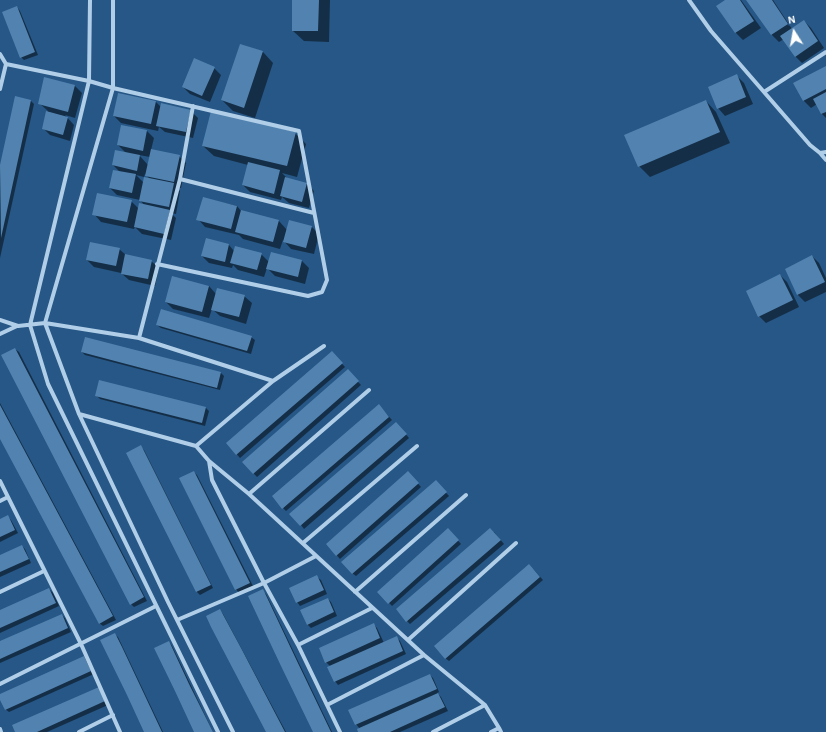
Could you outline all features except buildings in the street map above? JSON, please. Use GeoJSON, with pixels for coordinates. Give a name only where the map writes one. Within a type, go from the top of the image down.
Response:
{"type":"FeatureCollection","features":[{"type":"Feature","properties":{"kind":"street"},"geometry":{"type":"LineString","coordinates":[[90,0],[89,80],[30,324],[48,384],[218,732]]}},
{"type":"Feature","properties":{"kind":"street"},"geometry":{"type":"LineString","coordinates":[[113,0],[113,88],[45,323],[79,414],[177,620],[233,732]]}},
{"type":"Feature","properties":{"kind":"street"},"geometry":{"type":"LineString","coordinates":[[689,0],[711,31],[810,145],[826,160]]}},
{"type":"Feature","properties":{"kind":"street"},"geometry":{"type":"LineString","coordinates":[[764,92],[826,52]]}},
{"type":"Feature","properties":{"kind":"street"},"geometry":{"type":"LineString","coordinates":[[0,54],[6,64],[0,89]]}},
{"type":"Feature","properties":{"kind":"street"},"geometry":{"type":"LineString","coordinates":[[6,64],[89,80],[113,88],[299,131],[327,280],[322,292],[308,296],[158,264]]}},
{"type":"Feature","properties":{"kind":"street"},"geometry":{"type":"LineString","coordinates":[[139,338],[180,179],[193,106]]}},
{"type":"Feature","properties":{"kind":"street"},"geometry":{"type":"LineString","coordinates":[[820,154],[826,152]]}},
{"type":"Feature","properties":{"kind":"street"},"geometry":{"type":"LineString","coordinates":[[180,179],[314,213]]}},
{"type":"Feature","properties":{"kind":"street"},"geometry":{"type":"LineString","coordinates":[[0,320],[18,326]]}},
{"type":"Feature","properties":{"kind":"street"},"geometry":{"type":"LineString","coordinates":[[0,334],[18,326],[45,323],[139,338],[273,381]]}},
{"type":"Feature","properties":{"kind":"street"},"geometry":{"type":"LineString","coordinates":[[196,446],[273,381],[324,346]]}},
{"type":"Feature","properties":{"kind":"street"},"geometry":{"type":"LineString","coordinates":[[250,494],[369,390]]}},
{"type":"Feature","properties":{"kind":"street"},"geometry":{"type":"LineString","coordinates":[[79,414],[196,446],[209,461],[250,494],[424,655],[485,705],[500,730],[491,732]]}},
{"type":"Feature","properties":{"kind":"street"},"geometry":{"type":"LineString","coordinates":[[303,543],[417,446]]}},
{"type":"Feature","properties":{"kind":"street"},"geometry":{"type":"LineString","coordinates":[[209,461],[212,480],[264,583],[298,645],[340,732]]}},
{"type":"Feature","properties":{"kind":"street"},"geometry":{"type":"LineString","coordinates":[[0,481],[81,644],[120,732]]}},
{"type":"Feature","properties":{"kind":"street"},"geometry":{"type":"LineString","coordinates":[[355,592],[466,495]]}},
{"type":"Feature","properties":{"kind":"street"},"geometry":{"type":"LineString","coordinates":[[0,501],[8,497]]}},
{"type":"Feature","properties":{"kind":"street"},"geometry":{"type":"LineString","coordinates":[[408,640],[516,543]]}},
{"type":"Feature","properties":{"kind":"street"},"geometry":{"type":"LineString","coordinates":[[177,620],[264,583],[316,556]]}},
{"type":"Feature","properties":{"kind":"street"},"geometry":{"type":"LineString","coordinates":[[0,592],[44,571]]}},
{"type":"Feature","properties":{"kind":"street"},"geometry":{"type":"LineString","coordinates":[[0,684],[156,606]]}},
{"type":"Feature","properties":{"kind":"street"},"geometry":{"type":"LineString","coordinates":[[298,645],[372,608]]}},
{"type":"Feature","properties":{"kind":"street"},"geometry":{"type":"LineString","coordinates":[[327,705],[424,655]]}},
{"type":"Feature","properties":{"kind":"street"},"geometry":{"type":"LineString","coordinates":[[433,732],[485,705]]}},
{"type":"Feature","properties":{"kind":"street"},"geometry":{"type":"LineString","coordinates":[[79,732],[112,715]]}}]}
